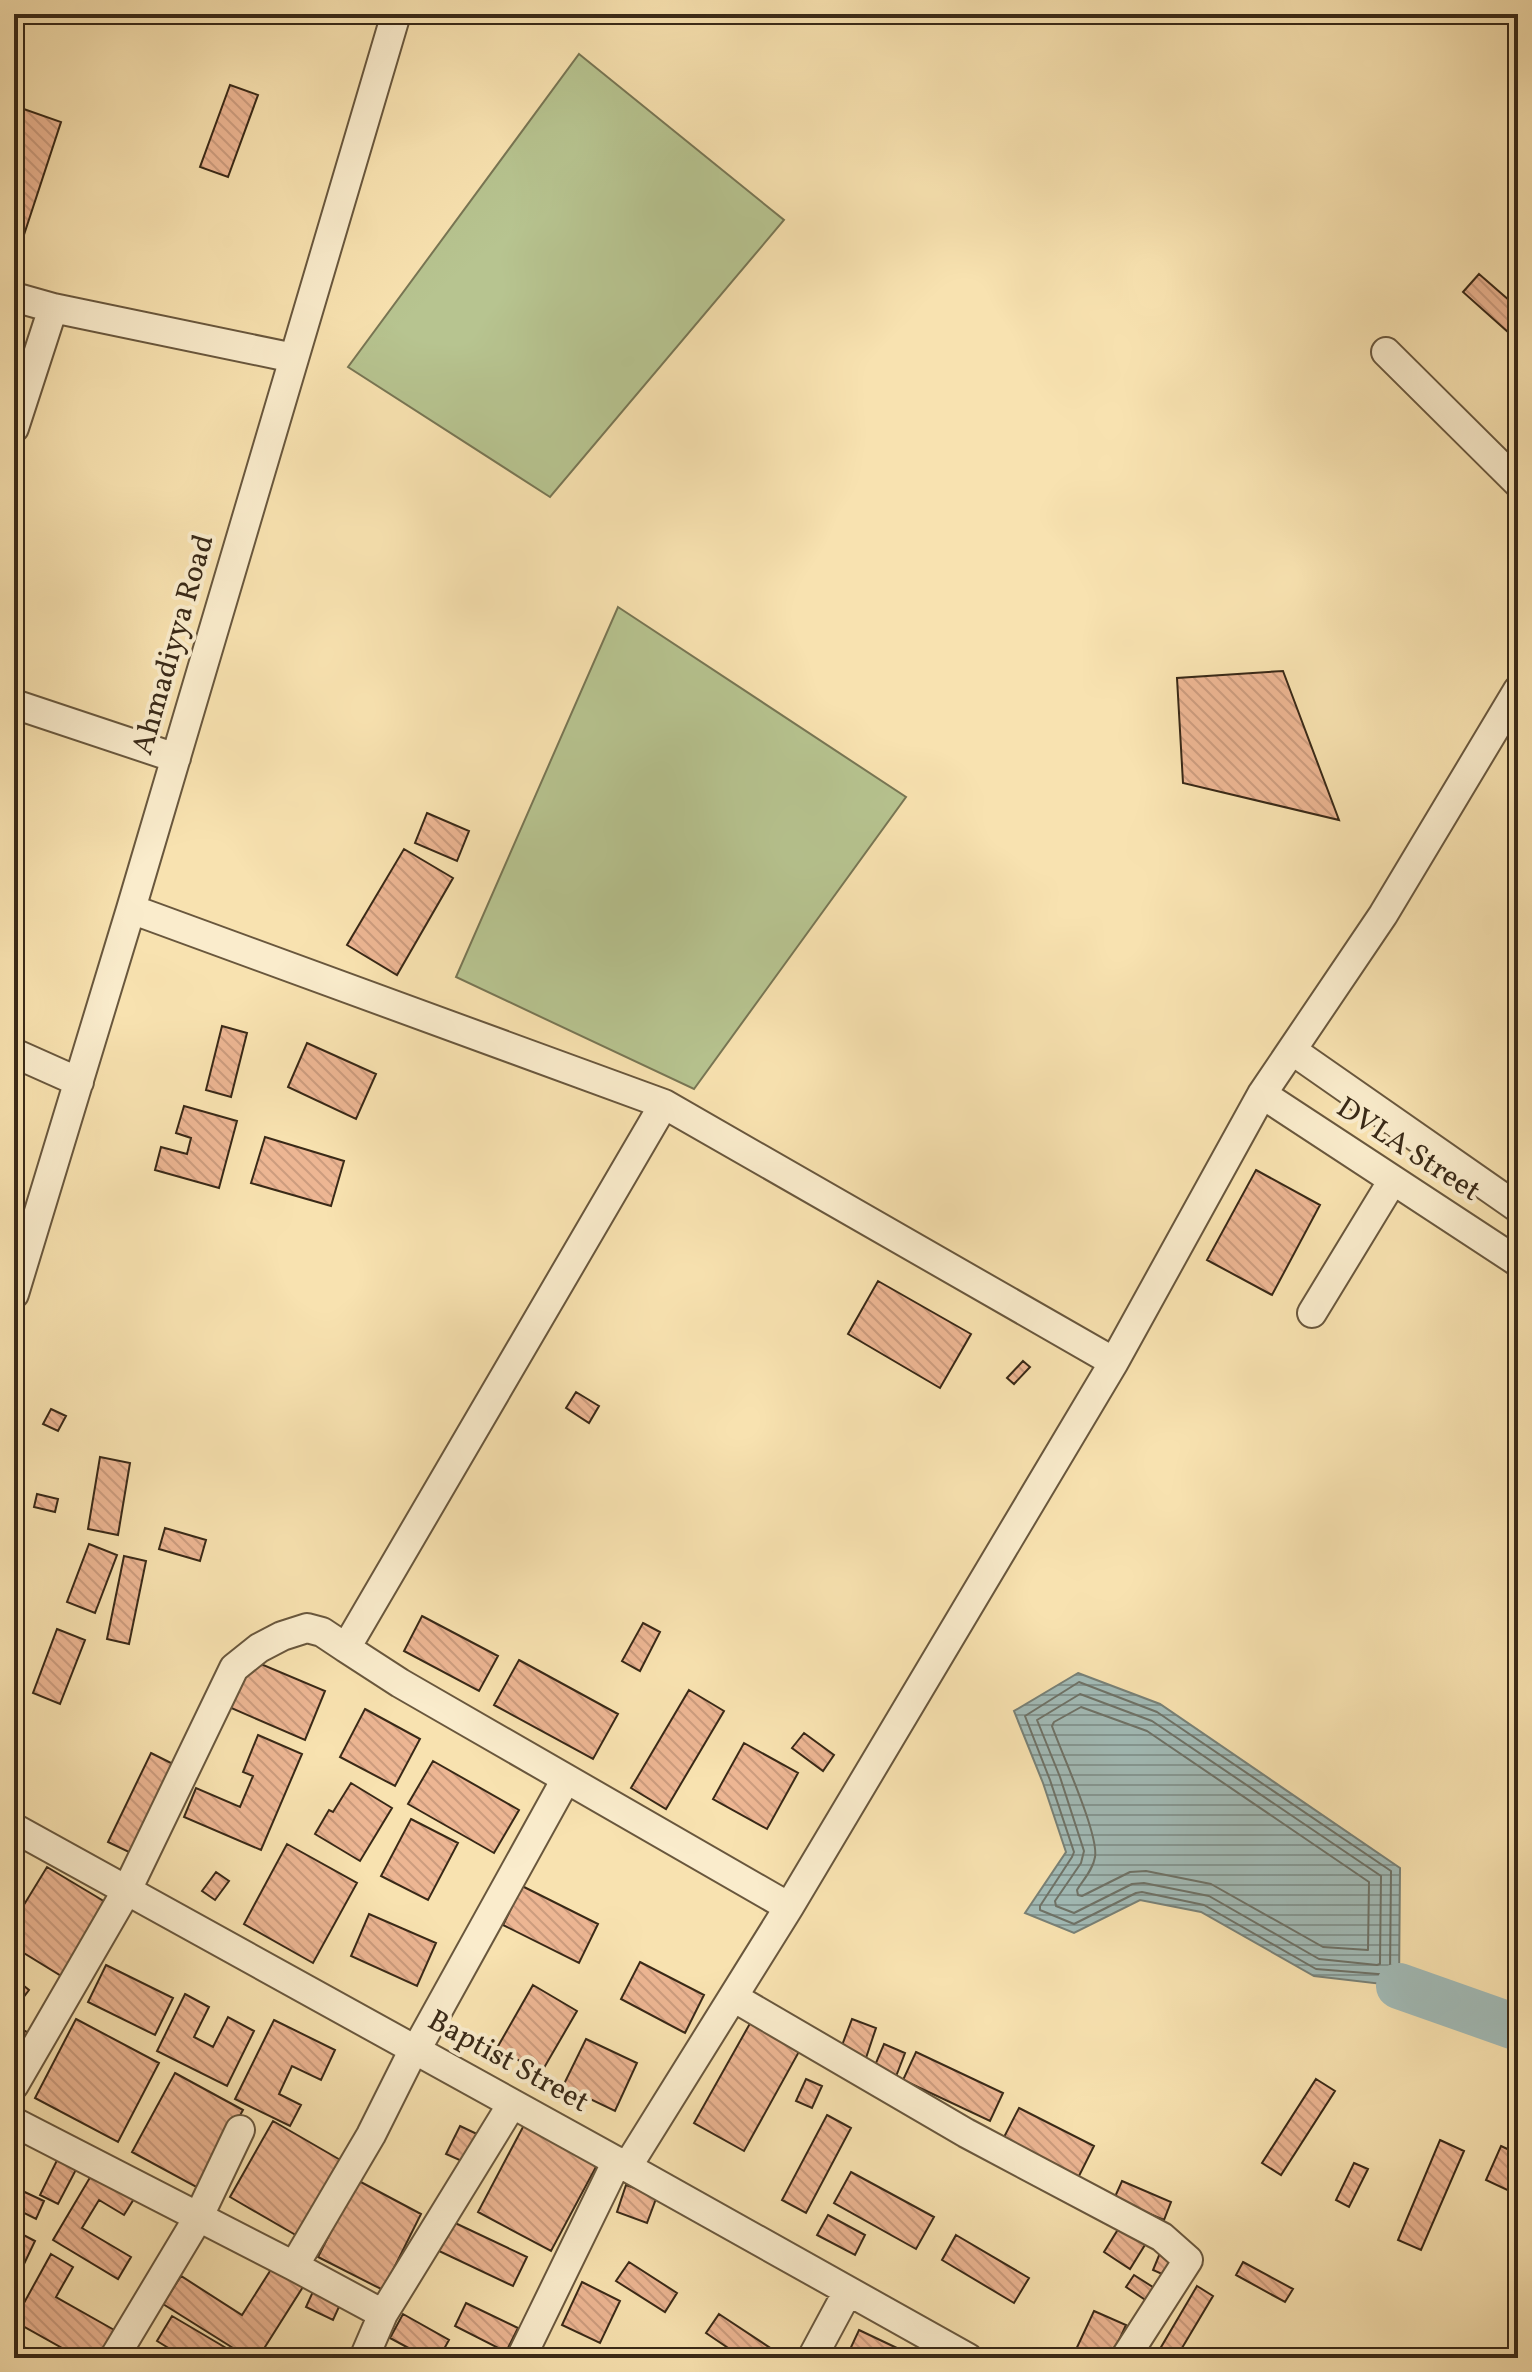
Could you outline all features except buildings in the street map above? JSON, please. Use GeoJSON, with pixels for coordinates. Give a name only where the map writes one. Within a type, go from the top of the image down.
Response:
{"type":"FeatureCollection","features":[{"type":"Feature","properties":{"kind":"street","name":"Ahmadiyya Road"},"geometry":{"type":"LineString","coordinates":[[14,1294],[396,14]]}},
{"type":"Feature","properties":{"kind":"street"},"geometry":{"type":"LineString","coordinates":[[14,297],[53,308],[294,358]]}},
{"type":"Feature","properties":{"kind":"street"},"geometry":{"type":"LineString","coordinates":[[14,428],[53,308]]}},
{"type":"Feature","properties":{"kind":"street"},"geometry":{"type":"LineString","coordinates":[[1386,352],[1518,483]]}},
{"type":"Feature","properties":{"kind":"street"},"geometry":{"type":"LineString","coordinates":[[521,2358],[622,2164],[789,1907],[1114,1362],[1262,1094],[1383,915],[1518,690]]}},
{"type":"Feature","properties":{"kind":"street"},"geometry":{"type":"LineString","coordinates":[[14,704],[176,758]]}},
{"type":"Feature","properties":{"kind":"street"},"geometry":{"type":"LineString","coordinates":[[131,909],[664,1104],[1114,1362]]}},
{"type":"Feature","properties":{"kind":"street"},"geometry":{"type":"LineString","coordinates":[[1293,1051],[1518,1208]]}},
{"type":"Feature","properties":{"kind":"street"},"geometry":{"type":"LineString","coordinates":[[14,1053],[79,1082]]}},
{"type":"Feature","properties":{"kind":"street","name":"DVLA Street"},"geometry":{"type":"LineString","coordinates":[[1262,1094],[1518,1262]]}},
{"type":"Feature","properties":{"kind":"street"},"geometry":{"type":"LineString","coordinates":[[346,1648],[664,1104]]}},
{"type":"Feature","properties":{"kind":"street"},"geometry":{"type":"LineString","coordinates":[[1312,1313],[1393,1180]]}},
{"type":"Feature","properties":{"kind":"street"},"geometry":{"type":"LineString","coordinates":[[14,2085],[127,1890],[234,1668],[259,1648],[307,1628],[322,1632],[400,1683],[789,1907]]}},
{"type":"Feature","properties":{"kind":"street"},"geometry":{"type":"LineString","coordinates":[[294,2266],[371,2135],[412,2053],[566,1779]]}},
{"type":"Feature","properties":{"kind":"street","name":"Baptist Street"},"geometry":{"type":"LineString","coordinates":[[14,1828],[622,2164],[961,2356]]}},
{"type":"Feature","properties":{"kind":"street"},"geometry":{"type":"LineString","coordinates":[[733,1997],[966,2133],[1162,2237],[1188,2260],[1125,2358]]}},
{"type":"Feature","properties":{"kind":"street"},"geometry":{"type":"LineString","coordinates":[[364,2358],[383,2314],[512,2104]]}},
{"type":"Feature","properties":{"kind":"street"},"geometry":{"type":"LineString","coordinates":[[14,2122],[383,2314]]}},
{"type":"Feature","properties":{"kind":"street"},"geometry":{"type":"LineString","coordinates":[[114,2358],[198,2218],[240,2130]]}},
{"type":"Feature","properties":{"kind":"street"},"geometry":{"type":"LineString","coordinates":[[812,2358],[848,2291]]}},
{"type":"Feature","properties":{"kind":"green space"},"geometry":{"type":"Polygon","coordinates":[[[579,54],[784,220],[550,497],[348,367],[579,54]]]}},
{"type":"Feature","properties":{"kind":"green space"},"geometry":{"type":"Polygon","coordinates":[[[618,607],[906,797],[694,1089],[456,977],[618,607]]]}},
{"type":"Feature","properties":{"kind":"water"},"geometry":{"type":"Polygon","coordinates":[[[1078,1673],[1160,1704],[1400,1868],[1399,1986],[1314,1976],[1201,1912],[1140,1900],[1074,1933],[1025,1913],[1066,1852],[1014,1711],[1078,1673]]]}},
{"type":"Feature","properties":{"kind":"waterway"},"geometry":{"type":"LineString","coordinates":[[1399,1986],[1518,2028]]}}]}
